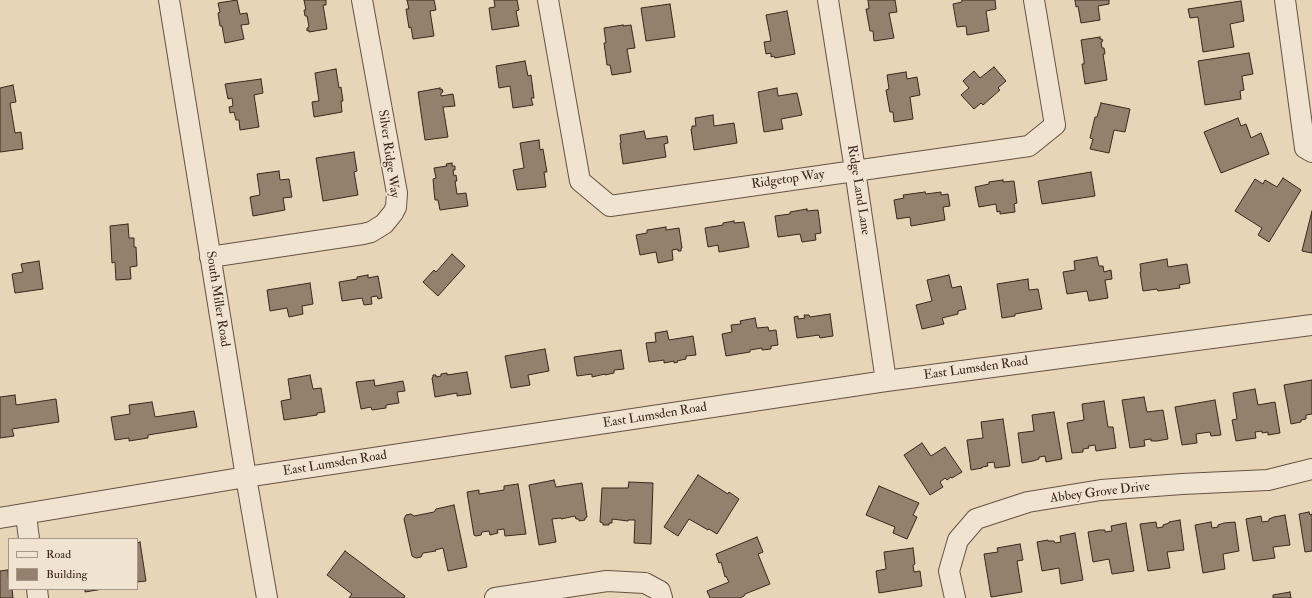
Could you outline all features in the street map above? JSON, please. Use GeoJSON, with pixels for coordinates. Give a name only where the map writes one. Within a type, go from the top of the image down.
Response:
{"type":"FeatureCollection","features":[{"type":"Feature","properties":{"kind":"street","name":"South Miller Road"},"geometry":{"type":"LineString","coordinates":[[169,0],[267,598]]}},
{"type":"Feature","properties":{"kind":"street","name":"Silver Ridge Way"},"geometry":{"type":"LineString","coordinates":[[210,257],[363,234],[371,232],[384,224],[393,213],[396,207],[397,192],[362,0]]}},
{"type":"Feature","properties":{"kind":"street","name":"Ridgetop Way"},"geometry":{"type":"LineString","coordinates":[[548,0],[580,181],[610,206],[1029,146],[1055,125],[1034,0]]}},
{"type":"Feature","properties":{"kind":"street","name":"Ridge Land Lane"},"geometry":{"type":"LineString","coordinates":[[828,0],[886,381]]}},
{"type":"Feature","properties":{"kind":"street"},"geometry":{"type":"LineString","coordinates":[[1285,0],[1305,148],[1312,152]]}},
{"type":"Feature","properties":{"kind":"street","name":"East Lumsden Road"},"geometry":{"type":"LineString","coordinates":[[0,518],[26,515],[246,477],[886,381],[1312,324]]}},
{"type":"Feature","properties":{"kind":"street","name":"Abbey Grove Drive"},"geometry":{"type":"LineString","coordinates":[[955,598],[950,571],[958,540],[976,519],[1028,502],[1101,490],[1268,480],[1312,470]]}},
{"type":"Feature","properties":{"kind":"street"},"geometry":{"type":"LineString","coordinates":[[26,515],[29,538]]}},
{"type":"Feature","properties":{"kind":"street"},"geometry":{"type":"LineString","coordinates":[[495,598],[607,581],[644,583],[660,591],[662,598]]}},
{"type":"Feature","properties":{"kind":"building"},"geometry":{"type":"Polygon","coordinates":[[[237,0],[240,14],[247,13],[249,24],[241,25],[244,39],[225,43],[222,26],[220,26],[218,13],[220,12],[218,3],[237,0]]]}},
{"type":"Feature","properties":{"kind":"building"},"geometry":{"type":"Polygon","coordinates":[[[304,0],[326,0],[326,5],[323,5],[327,29],[307,31],[307,28],[309,27],[307,16],[305,16],[304,10],[306,10],[304,0]]]}},
{"type":"Feature","properties":{"kind":"building"},"geometry":{"type":"Polygon","coordinates":[[[407,0],[434,0],[436,10],[430,11],[434,36],[413,39],[411,27],[409,28],[406,9],[409,9],[407,0]]]}},
{"type":"Feature","properties":{"kind":"building"},"geometry":{"type":"Polygon","coordinates":[[[494,0],[517,0],[519,10],[516,11],[519,26],[492,30],[489,8],[495,7],[494,0]]]}},
{"type":"Feature","properties":{"kind":"building"},"geometry":{"type":"Polygon","coordinates":[[[868,0],[895,0],[897,12],[889,13],[894,38],[874,41],[873,31],[870,31],[866,9],[869,9],[868,0]]]}},
{"type":"Feature","properties":{"kind":"building"},"geometry":{"type":"Polygon","coordinates":[[[962,0],[995,0],[996,9],[986,11],[989,31],[967,35],[966,26],[957,27],[953,4],[962,2],[962,0]]]}},
{"type":"Feature","properties":{"kind":"building"},"geometry":{"type":"Polygon","coordinates":[[[1075,0],[1109,0],[1109,4],[1098,6],[1100,20],[1081,23],[1078,6],[1076,7],[1075,0]]]}},
{"type":"Feature","properties":{"kind":"building"},"geometry":{"type":"Polygon","coordinates":[[[1241,1],[1244,21],[1230,24],[1234,47],[1203,52],[1198,17],[1190,18],[1188,9],[1241,1]]]}},
{"type":"Feature","properties":{"kind":"building"},"geometry":{"type":"Polygon","coordinates":[[[670,4],[675,37],[646,41],[641,8],[670,4]]]}},
{"type":"Feature","properties":{"kind":"building"},"geometry":{"type":"Polygon","coordinates":[[[787,11],[795,54],[775,58],[774,56],[771,57],[771,53],[766,54],[764,42],[771,41],[766,15],[787,11]]]}},
{"type":"Feature","properties":{"kind":"building"},"geometry":{"type":"Polygon","coordinates":[[[631,25],[635,48],[627,49],[631,72],[612,75],[610,65],[607,65],[604,43],[606,43],[604,28],[631,25]]]}},
{"type":"Feature","properties":{"kind":"building"},"geometry":{"type":"Polygon","coordinates":[[[1100,37],[1103,41],[1101,42],[1105,54],[1103,54],[1107,80],[1085,84],[1081,40],[1100,37]]]}},
{"type":"Feature","properties":{"kind":"building"},"geometry":{"type":"Polygon","coordinates":[[[1249,53],[1253,74],[1242,76],[1244,90],[1240,91],[1241,99],[1205,105],[1198,61],[1249,53]]]}},
{"type":"Feature","properties":{"kind":"building"},"geometry":{"type":"Polygon","coordinates":[[[525,61],[528,76],[531,75],[534,98],[531,98],[533,105],[513,108],[510,86],[499,88],[496,66],[525,61]]]}},
{"type":"Feature","properties":{"kind":"building"},"geometry":{"type":"Polygon","coordinates":[[[994,67],[1006,81],[998,88],[1000,90],[983,105],[981,103],[974,109],[961,95],[969,88],[963,81],[974,71],[980,78],[994,67]]]}},
{"type":"Feature","properties":{"kind":"building"},"geometry":{"type":"Polygon","coordinates":[[[336,69],[343,101],[341,101],[342,112],[314,117],[312,102],[319,101],[315,73],[336,69]]]}},
{"type":"Feature","properties":{"kind":"building"},"geometry":{"type":"Polygon","coordinates":[[[906,72],[907,79],[917,77],[920,95],[910,97],[913,119],[894,122],[893,112],[890,112],[886,90],[889,89],[887,75],[906,72]]]}},
{"type":"Feature","properties":{"kind":"building"},"geometry":{"type":"Polygon","coordinates":[[[261,79],[263,93],[254,95],[259,127],[240,130],[239,120],[236,120],[234,112],[230,113],[229,107],[233,106],[232,98],[228,99],[225,84],[261,79]]]}},
{"type":"Feature","properties":{"kind":"building"},"geometry":{"type":"Polygon","coordinates":[[[13,85],[16,102],[10,103],[15,133],[21,132],[23,149],[0,152],[0,88],[13,85]]]}},
{"type":"Feature","properties":{"kind":"building"},"geometry":{"type":"Polygon","coordinates":[[[440,88],[443,92],[441,93],[441,96],[453,94],[455,106],[443,107],[448,137],[425,140],[418,92],[440,88]]]}},
{"type":"Feature","properties":{"kind":"building"},"geometry":{"type":"Polygon","coordinates":[[[777,88],[778,96],[797,93],[802,115],[781,119],[783,129],[764,132],[758,92],[777,88]]]}},
{"type":"Feature","properties":{"kind":"building"},"geometry":{"type":"Polygon","coordinates":[[[1101,103],[1130,109],[1125,132],[1114,130],[1109,153],[1090,149],[1093,139],[1090,138],[1095,117],[1097,117],[1101,103]]]}},
{"type":"Feature","properties":{"kind":"building"},"geometry":{"type":"Polygon","coordinates":[[[713,115],[714,126],[734,123],[737,143],[694,150],[691,129],[692,126],[696,126],[695,118],[713,115]]]}},
{"type":"Feature","properties":{"kind":"building"},"geometry":{"type":"Polygon","coordinates":[[[1238,118],[1241,126],[1246,124],[1251,138],[1261,133],[1269,154],[1221,173],[1204,132],[1238,118]]]}},
{"type":"Feature","properties":{"kind":"building"},"geometry":{"type":"Polygon","coordinates":[[[644,131],[646,139],[667,136],[668,143],[664,144],[666,157],[623,164],[620,135],[644,131]]]}},
{"type":"Feature","properties":{"kind":"building"},"geometry":{"type":"Polygon","coordinates":[[[539,140],[540,150],[543,149],[547,172],[544,172],[546,187],[517,190],[513,170],[524,168],[520,143],[539,140]]]}},
{"type":"Feature","properties":{"kind":"building"},"geometry":{"type":"Polygon","coordinates":[[[354,152],[357,171],[354,172],[358,195],[323,201],[316,158],[354,152]]]}},
{"type":"Feature","properties":{"kind":"building"},"geometry":{"type":"Polygon","coordinates":[[[452,163],[452,166],[455,166],[455,170],[453,170],[457,181],[455,181],[457,194],[466,193],[468,206],[440,210],[438,200],[435,200],[433,179],[436,178],[434,168],[447,166],[446,164],[452,163]]]}},
{"type":"Feature","properties":{"kind":"building"},"geometry":{"type":"Polygon","coordinates":[[[279,171],[280,180],[289,179],[292,197],[283,198],[285,210],[253,216],[250,197],[260,195],[257,174],[279,171]]]}},
{"type":"Feature","properties":{"kind":"building"},"geometry":{"type":"Polygon","coordinates":[[[1091,172],[1095,196],[1042,204],[1038,181],[1091,172]]]}},
{"type":"Feature","properties":{"kind":"building"},"geometry":{"type":"Polygon","coordinates":[[[1283,178],[1301,190],[1269,242],[1258,235],[1262,228],[1235,211],[1255,179],[1263,184],[1265,180],[1277,187],[1283,178]]]}},
{"type":"Feature","properties":{"kind":"building"},"geometry":{"type":"Polygon","coordinates":[[[1003,180],[1003,182],[1014,181],[1017,203],[1014,204],[1015,212],[1000,214],[1000,211],[997,212],[996,204],[979,207],[975,187],[989,184],[989,182],[1003,180]]]}},
{"type":"Feature","properties":{"kind":"building"},"geometry":{"type":"Polygon","coordinates":[[[925,192],[926,194],[941,192],[941,195],[948,194],[950,206],[943,207],[945,220],[911,226],[910,217],[897,219],[894,200],[904,198],[903,195],[925,192]]]}},
{"type":"Feature","properties":{"kind":"building"},"geometry":{"type":"Polygon","coordinates":[[[807,209],[807,211],[818,210],[821,233],[815,234],[816,240],[802,242],[800,234],[778,237],[775,216],[790,214],[790,212],[807,209]]]}},
{"type":"Feature","properties":{"kind":"building"},"geometry":{"type":"Polygon","coordinates":[[[1312,211],[1312,253],[1302,251],[1312,211]]]}},
{"type":"Feature","properties":{"kind":"building"},"geometry":{"type":"Polygon","coordinates":[[[734,221],[734,223],[744,222],[749,247],[719,252],[718,245],[708,247],[705,228],[723,225],[723,223],[734,221]]]}},
{"type":"Feature","properties":{"kind":"building"},"geometry":{"type":"Polygon","coordinates":[[[128,224],[129,238],[134,238],[134,247],[136,247],[137,266],[130,267],[131,279],[116,280],[115,262],[112,263],[110,226],[128,224]]]}},
{"type":"Feature","properties":{"kind":"building"},"geometry":{"type":"Polygon","coordinates":[[[666,227],[666,230],[679,228],[682,248],[681,251],[678,251],[678,249],[672,250],[673,260],[658,263],[656,252],[640,255],[636,235],[647,233],[647,230],[666,227]]]}},
{"type":"Feature","properties":{"kind":"building"},"geometry":{"type":"Polygon","coordinates":[[[452,254],[465,266],[438,296],[423,282],[434,270],[436,272],[452,254]]]}},
{"type":"Feature","properties":{"kind":"building"},"geometry":{"type":"Polygon","coordinates":[[[1097,257],[1099,266],[1103,266],[1104,272],[1111,270],[1112,279],[1105,280],[1108,298],[1089,301],[1087,291],[1067,294],[1063,272],[1075,270],[1074,261],[1097,257]]]}},
{"type":"Feature","properties":{"kind":"building"},"geometry":{"type":"Polygon","coordinates":[[[1167,259],[1168,267],[1187,264],[1190,283],[1179,285],[1180,288],[1158,291],[1157,289],[1143,291],[1140,264],[1167,259]]]}},
{"type":"Feature","properties":{"kind":"building"},"geometry":{"type":"Polygon","coordinates":[[[39,261],[43,289],[15,293],[12,274],[23,272],[21,264],[39,261]]]}},
{"type":"Feature","properties":{"kind":"building"},"geometry":{"type":"Polygon","coordinates":[[[368,275],[368,278],[378,276],[382,298],[378,299],[377,296],[371,297],[372,304],[364,305],[362,298],[342,301],[339,282],[357,279],[357,277],[368,275]]]}},
{"type":"Feature","properties":{"kind":"building"},"geometry":{"type":"Polygon","coordinates":[[[949,275],[952,288],[961,286],[966,309],[958,311],[958,314],[942,318],[944,324],[922,329],[916,305],[932,301],[927,280],[949,275]]]}},
{"type":"Feature","properties":{"kind":"building"},"geometry":{"type":"Polygon","coordinates":[[[1028,279],[1029,290],[1038,289],[1042,309],[1002,318],[997,284],[1028,279]]]}},
{"type":"Feature","properties":{"kind":"building"},"geometry":{"type":"Polygon","coordinates":[[[310,283],[313,304],[302,306],[303,314],[289,317],[287,308],[270,311],[267,290],[310,283]]]}},
{"type":"Feature","properties":{"kind":"building"},"geometry":{"type":"Polygon","coordinates":[[[830,314],[833,336],[820,338],[819,335],[797,338],[794,317],[798,316],[798,319],[805,318],[804,315],[809,315],[810,317],[830,314]]]}},
{"type":"Feature","properties":{"kind":"building"},"geometry":{"type":"Polygon","coordinates":[[[755,318],[757,328],[768,327],[769,331],[776,330],[778,345],[771,346],[771,349],[762,350],[762,348],[750,350],[750,352],[726,356],[722,334],[732,332],[731,325],[741,324],[740,321],[755,318]]]}},
{"type":"Feature","properties":{"kind":"building"},"geometry":{"type":"Polygon","coordinates":[[[667,331],[669,340],[693,336],[696,355],[686,356],[686,359],[674,363],[674,361],[664,363],[664,360],[649,362],[646,343],[656,342],[655,333],[667,331]]]}},
{"type":"Feature","properties":{"kind":"building"},"geometry":{"type":"Polygon","coordinates":[[[545,349],[549,371],[528,375],[530,385],[511,388],[505,356],[545,349]]]}},
{"type":"Feature","properties":{"kind":"building"},"geometry":{"type":"Polygon","coordinates":[[[621,350],[624,369],[614,370],[614,373],[592,377],[592,374],[577,376],[574,357],[621,350]]]}},
{"type":"Feature","properties":{"kind":"building"},"geometry":{"type":"Polygon","coordinates":[[[467,372],[471,394],[457,396],[457,393],[435,397],[432,378],[433,375],[436,375],[436,377],[447,373],[447,375],[467,372]]]}},
{"type":"Feature","properties":{"kind":"building"},"geometry":{"type":"Polygon","coordinates":[[[310,375],[313,389],[321,388],[325,412],[317,413],[317,415],[284,420],[281,401],[291,399],[288,379],[310,375]]]}},
{"type":"Feature","properties":{"kind":"building"},"geometry":{"type":"Polygon","coordinates":[[[374,380],[375,386],[403,381],[405,391],[397,392],[399,403],[386,405],[386,408],[372,410],[371,407],[361,409],[356,382],[374,380]]]}},
{"type":"Feature","properties":{"kind":"building"},"geometry":{"type":"Polygon","coordinates":[[[1312,380],[1312,414],[1306,415],[1306,419],[1301,420],[1301,422],[1291,424],[1284,385],[1312,380]]]}},
{"type":"Feature","properties":{"kind":"building"},"geometry":{"type":"Polygon","coordinates":[[[1255,389],[1258,405],[1275,402],[1280,433],[1268,435],[1268,432],[1255,432],[1256,438],[1236,441],[1232,420],[1237,419],[1233,393],[1255,389]]]}},
{"type":"Feature","properties":{"kind":"building"},"geometry":{"type":"Polygon","coordinates":[[[15,395],[16,405],[56,399],[59,422],[12,429],[14,436],[0,438],[0,397],[15,395]]]}},
{"type":"Feature","properties":{"kind":"building"},"geometry":{"type":"Polygon","coordinates":[[[1144,397],[1147,412],[1163,410],[1168,439],[1157,441],[1151,441],[1151,439],[1144,440],[1145,446],[1130,448],[1122,400],[1144,397]]]}},
{"type":"Feature","properties":{"kind":"building"},"geometry":{"type":"Polygon","coordinates":[[[1215,400],[1221,435],[1211,436],[1210,432],[1196,434],[1197,443],[1182,445],[1175,407],[1215,400]]]}},
{"type":"Feature","properties":{"kind":"building"},"geometry":{"type":"Polygon","coordinates":[[[1104,401],[1108,427],[1113,427],[1116,448],[1096,451],[1095,445],[1088,446],[1089,448],[1083,449],[1083,452],[1072,453],[1067,423],[1084,420],[1082,404],[1104,401]]]}},
{"type":"Feature","properties":{"kind":"building"},"geometry":{"type":"Polygon","coordinates":[[[152,402],[155,417],[194,411],[197,427],[148,435],[148,438],[129,441],[129,438],[115,440],[111,417],[130,414],[129,405],[152,402]]]}},
{"type":"Feature","properties":{"kind":"building"},"geometry":{"type":"Polygon","coordinates":[[[1054,412],[1062,459],[1046,462],[1045,456],[1039,457],[1039,459],[1033,461],[1022,463],[1018,433],[1034,431],[1032,415],[1054,412]]]}},
{"type":"Feature","properties":{"kind":"building"},"geometry":{"type":"Polygon","coordinates":[[[1003,419],[1010,466],[995,468],[994,462],[987,463],[988,466],[971,470],[967,440],[983,438],[981,422],[1003,419]]]}},
{"type":"Feature","properties":{"kind":"building"},"geometry":{"type":"Polygon","coordinates":[[[922,443],[931,456],[945,447],[962,472],[947,480],[945,478],[940,482],[943,487],[930,495],[904,455],[922,443]]]}},
{"type":"Feature","properties":{"kind":"building"},"geometry":{"type":"Polygon","coordinates":[[[698,475],[728,494],[729,492],[739,499],[717,534],[689,519],[678,536],[664,527],[698,475]]]}},
{"type":"Feature","properties":{"kind":"building"},"geometry":{"type":"Polygon","coordinates":[[[554,480],[556,487],[582,483],[587,517],[585,520],[579,521],[579,519],[576,519],[575,516],[552,519],[556,542],[539,545],[529,485],[554,480]]]}},
{"type":"Feature","properties":{"kind":"building"},"geometry":{"type":"Polygon","coordinates":[[[629,482],[653,483],[651,544],[634,543],[635,520],[628,521],[612,519],[612,523],[609,523],[609,525],[603,525],[603,523],[600,522],[602,488],[628,488],[629,482]]]}},
{"type":"Feature","properties":{"kind":"building"},"geometry":{"type":"Polygon","coordinates":[[[518,484],[526,534],[505,536],[504,529],[497,530],[498,533],[490,535],[489,531],[482,532],[481,535],[474,535],[467,492],[479,490],[479,494],[504,490],[504,486],[518,484]]]}},
{"type":"Feature","properties":{"kind":"building"},"geometry":{"type":"Polygon","coordinates":[[[879,486],[919,503],[913,515],[917,517],[907,539],[893,533],[895,527],[866,515],[879,486]]]}},
{"type":"Feature","properties":{"kind":"building"},"geometry":{"type":"Polygon","coordinates":[[[454,505],[467,567],[448,571],[443,548],[435,550],[436,551],[423,553],[421,557],[416,558],[412,556],[404,519],[406,515],[411,514],[414,516],[434,512],[436,509],[454,505]]]}},
{"type":"Feature","properties":{"kind":"building"},"geometry":{"type":"Polygon","coordinates":[[[1309,512],[1310,515],[1312,514],[1312,551],[1305,552],[1299,514],[1309,512]]]}},
{"type":"Feature","properties":{"kind":"building"},"geometry":{"type":"Polygon","coordinates":[[[1285,515],[1290,545],[1273,547],[1275,558],[1253,561],[1246,519],[1261,516],[1262,522],[1269,521],[1269,519],[1274,517],[1285,515]]]}},
{"type":"Feature","properties":{"kind":"building"},"geometry":{"type":"Polygon","coordinates":[[[1180,520],[1184,550],[1167,552],[1170,568],[1148,571],[1140,524],[1156,522],[1157,528],[1163,527],[1163,525],[1169,522],[1180,520]]]}},
{"type":"Feature","properties":{"kind":"building"},"geometry":{"type":"Polygon","coordinates":[[[1211,522],[1212,528],[1218,527],[1218,525],[1224,523],[1235,522],[1239,551],[1223,554],[1225,569],[1203,573],[1195,525],[1211,522]]]}},
{"type":"Feature","properties":{"kind":"building"},"geometry":{"type":"Polygon","coordinates":[[[1126,523],[1134,571],[1112,574],[1109,559],[1093,562],[1088,532],[1099,530],[1105,530],[1105,532],[1112,531],[1111,526],[1126,523]]]}},
{"type":"Feature","properties":{"kind":"building"},"geometry":{"type":"Polygon","coordinates":[[[1075,533],[1083,580],[1061,584],[1059,568],[1042,571],[1037,542],[1048,540],[1054,541],[1055,543],[1061,542],[1060,536],[1075,533]]]}},
{"type":"Feature","properties":{"kind":"building"},"geometry":{"type":"Polygon","coordinates":[[[757,537],[763,552],[758,554],[770,584],[745,594],[740,598],[710,598],[707,591],[729,582],[726,576],[725,577],[721,562],[719,563],[716,554],[757,537]]]}},
{"type":"Feature","properties":{"kind":"building"},"geometry":{"type":"Polygon","coordinates":[[[140,542],[146,581],[138,582],[138,543],[140,542]]]}},
{"type":"Feature","properties":{"kind":"building"},"geometry":{"type":"Polygon","coordinates":[[[1020,544],[1023,560],[1017,561],[1022,592],[991,597],[984,554],[998,552],[997,548],[1020,544]]]}},
{"type":"Feature","properties":{"kind":"building"},"geometry":{"type":"Polygon","coordinates":[[[913,548],[915,564],[913,565],[914,572],[920,571],[922,586],[879,593],[876,571],[886,569],[884,552],[913,548]]]}},
{"type":"Feature","properties":{"kind":"building"},"geometry":{"type":"Polygon","coordinates":[[[345,551],[405,596],[404,598],[349,598],[352,594],[327,575],[345,551]]]}},
{"type":"Feature","properties":{"kind":"building"},"geometry":{"type":"Polygon","coordinates":[[[8,570],[8,590],[12,590],[13,598],[0,598],[0,571],[8,570]]]}},
{"type":"Feature","properties":{"kind":"building"},"geometry":{"type":"Polygon","coordinates":[[[85,590],[97,590],[85,592],[85,590]]]}},
{"type":"Feature","properties":{"kind":"building"},"geometry":{"type":"Polygon","coordinates":[[[1290,592],[1291,598],[1273,598],[1273,595],[1290,592]]]}}]}
